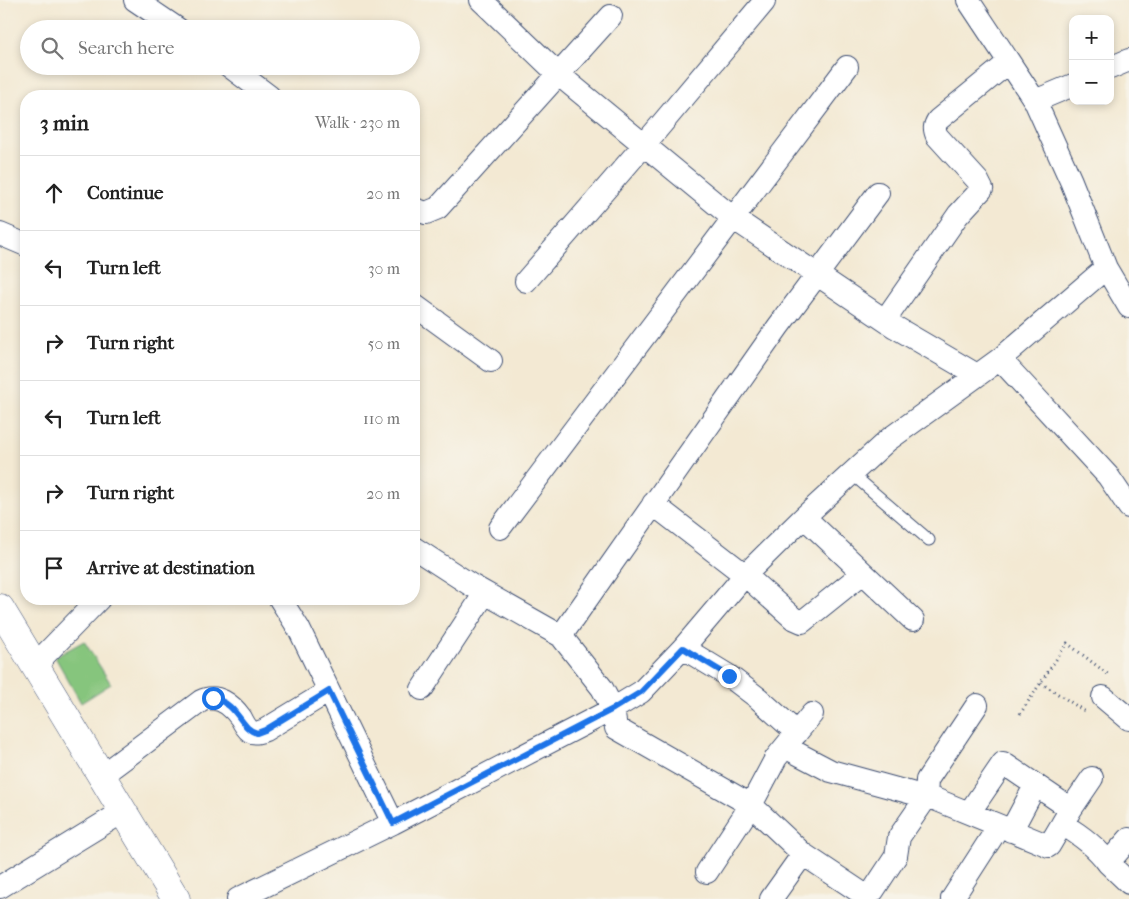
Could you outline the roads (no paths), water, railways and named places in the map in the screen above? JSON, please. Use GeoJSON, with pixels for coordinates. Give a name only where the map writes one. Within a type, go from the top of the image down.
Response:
{"type":"FeatureCollection","features":[{"type":"Feature","properties":{"kind":"street"},"geometry":{"type":"LineString","coordinates":[[135,0],[170,15]]}},
{"type":"Feature","properties":{"kind":"street"},"geometry":{"type":"LineString","coordinates":[[968,0],[1036,101],[1106,268],[1129,307]]}},
{"type":"Feature","properties":{"kind":"street"},"geometry":{"type":"LineString","coordinates":[[483,1],[558,74],[733,218],[885,320],[977,375]]}},
{"type":"Feature","properties":{"kind":"street"},"geometry":{"type":"LineString","coordinates":[[526,281],[644,145],[764,2]]}},
{"type":"Feature","properties":{"kind":"street"},"geometry":{"type":"LineString","coordinates":[[420,212],[426,213],[438,208],[611,16]]}},
{"type":"Feature","properties":{"kind":"street"},"geometry":{"type":"LineString","coordinates":[[1114,66],[1129,60]]}},
{"type":"Feature","properties":{"kind":"street"},"geometry":{"type":"LineString","coordinates":[[885,320],[958,215],[982,189],[978,181],[937,136],[934,130],[936,124],[938,120],[1009,62]]}},
{"type":"Feature","properties":{"kind":"street"},"geometry":{"type":"LineString","coordinates":[[500,528],[847,67]]}},
{"type":"Feature","properties":{"kind":"street"},"geometry":{"type":"LineString","coordinates":[[241,75],[261,90]]}},
{"type":"Feature","properties":{"kind":"street"},"geometry":{"type":"LineString","coordinates":[[1036,101],[1069,87]]}},
{"type":"Feature","properties":{"kind":"street"},"geometry":{"type":"LineString","coordinates":[[561,636],[778,327],[878,193]]}},
{"type":"Feature","properties":{"kind":"street"},"geometry":{"type":"LineString","coordinates":[[0,234],[20,242]]}},
{"type":"Feature","properties":{"kind":"street"},"geometry":{"type":"LineString","coordinates":[[238,899],[393,823],[613,709],[641,692],[683,648],[745,575],[804,517],[888,440],[1000,359],[1106,268]]}},
{"type":"Feature","properties":{"kind":"street"},"geometry":{"type":"LineString","coordinates":[[420,309],[491,360]]}},
{"type":"Feature","properties":{"kind":"street"},"geometry":{"type":"LineString","coordinates":[[1000,359],[1108,476],[1129,507]]}},
{"type":"Feature","properties":{"kind":"street"},"geometry":{"type":"LineString","coordinates":[[653,504],[745,575],[794,618],[802,622],[863,574]]}},
{"type":"Feature","properties":{"kind":"street"},"geometry":{"type":"LineString","coordinates":[[804,517],[912,620]]}},
{"type":"Feature","properties":{"kind":"street"},"geometry":{"type":"LineString","coordinates":[[420,552],[485,593],[561,636],[602,688],[613,709],[616,728],[752,805],[803,854],[866,896],[873,891],[896,856],[899,837],[926,798],[927,780],[977,705]]}},
{"type":"Feature","properties":{"kind":"street"},"geometry":{"type":"LineString","coordinates":[[422,689],[485,593]]}},
{"type":"Feature","properties":{"kind":"street"},"geometry":{"type":"LineString","coordinates":[[35,665],[93,605]]}},
{"type":"Feature","properties":{"kind":"street"},"geometry":{"type":"LineString","coordinates":[[284,605],[299,629],[393,823]]}},
{"type":"Feature","properties":{"kind":"street"},"geometry":{"type":"LineString","coordinates":[[0,608],[176,899]]}},
{"type":"Feature","properties":{"kind":"street"},"geometry":{"type":"LineString","coordinates":[[683,648],[729,676],[758,698],[791,740],[831,771],[937,800],[1049,846],[1066,816],[1092,778]]}},
{"type":"Feature","properties":{"kind":"street"},"geometry":{"type":"LineString","coordinates":[[102,775],[207,698],[220,700],[228,704],[236,711],[249,730],[257,733],[329,691]]}},
{"type":"Feature","properties":{"kind":"street"},"geometry":{"type":"LineString","coordinates":[[1103,697],[1129,718]]}},
{"type":"Feature","properties":{"kind":"street"},"geometry":{"type":"LineString","coordinates":[[708,872],[752,805],[776,758],[812,714]]}},
{"type":"Feature","properties":{"kind":"street"},"geometry":{"type":"LineString","coordinates":[[969,814],[1003,764],[1035,786],[1129,883]]}},
{"type":"Feature","properties":{"kind":"street"},"geometry":{"type":"LineString","coordinates":[[952,899],[1035,786]]}},
{"type":"Feature","properties":{"kind":"street"},"geometry":{"type":"LineString","coordinates":[[0,887],[124,811]]}},
{"type":"Feature","properties":{"kind":"street"},"geometry":{"type":"LineString","coordinates":[[1108,863],[1129,839]]}},
{"type":"Feature","properties":{"kind":"street"},"geometry":{"type":"LineString","coordinates":[[771,899],[803,854]]}},
{"type":"Feature","properties":{"kind":"lane"},"geometry":{"type":"LineString","coordinates":[[852,474],[929,540]]}}]}
